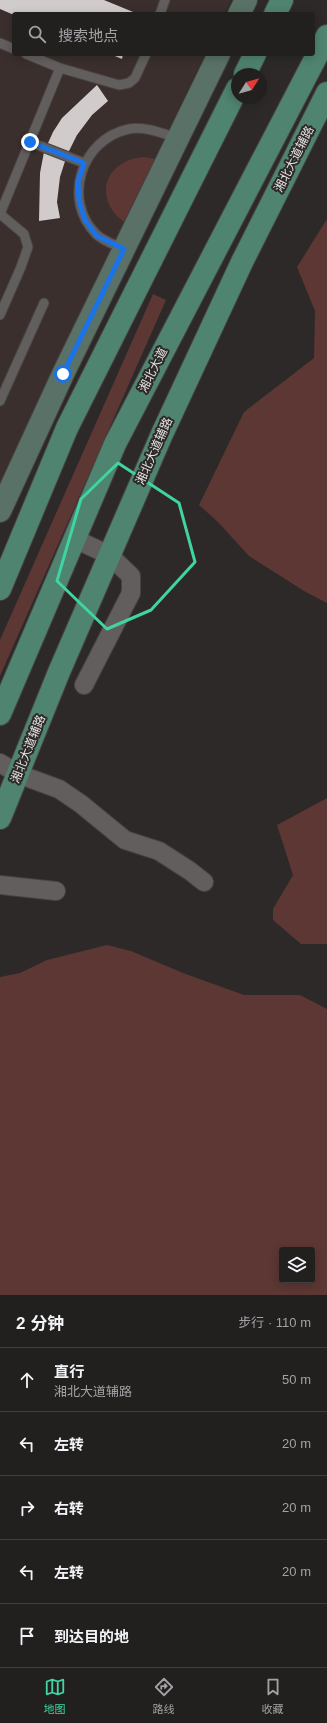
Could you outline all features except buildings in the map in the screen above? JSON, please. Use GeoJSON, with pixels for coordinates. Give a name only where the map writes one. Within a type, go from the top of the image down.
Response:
{"type":"FeatureCollection","features":[{"type":"Feature","properties":{"kind":"main road"},"geometry":{"type":"LineString","coordinates":[[240,12],[246,0]]}},
{"type":"Feature","properties":{"kind":"main road"},"geometry":{"type":"LineString","coordinates":[[276,12],[282,0]]}},
{"type":"Feature","properties":{"kind":"main road","name":"湘北大道"},"geometry":{"type":"LineString","coordinates":[[0,714],[115,444],[327,36]]}},
{"type":"Feature","properties":{"kind":"main road"},"geometry":{"type":"LineString","coordinates":[[0,511],[63,374],[218,56]]}},
{"type":"Feature","properties":{"kind":"main road"},"geometry":{"type":"LineString","coordinates":[[248,68],[254,56]]}},
{"type":"Feature","properties":{"kind":"main road","name":"湘北大道辅路"},"geometry":{"type":"LineString","coordinates":[[0,818],[9,768],[109,555],[162,434],[242,262],[327,93]]}},
{"type":"Feature","properties":{"kind":"main road"},"geometry":{"type":"LineString","coordinates":[[0,589],[67,428],[231,101]]}},
{"type":"Feature","properties":{"kind":"street"},"geometry":{"type":"LineString","coordinates":[[75,539],[109,555],[132,576],[131,593],[84,685]]}},
{"type":"Feature","properties":{"kind":"street"},"geometry":{"type":"LineString","coordinates":[[9,768],[59,789],[81,804],[124,840],[159,851],[204,882]]}},
{"type":"Feature","properties":{"kind":"street"},"geometry":{"type":"LineString","coordinates":[[0,885],[56,891]]}},
{"type":"Feature","properties":{"kind":"lane"},"geometry":{"type":"LineString","coordinates":[[161,12],[165,0]]}},
{"type":"Feature","properties":{"kind":"lane"},"geometry":{"type":"LineString","coordinates":[[0,43],[12,48]]}},
{"type":"Feature","properties":{"kind":"lane"},"geometry":{"type":"LineString","coordinates":[[31,56],[60,68],[119,85],[129,83],[135,78],[145,56]]}},
{"type":"Feature","properties":{"kind":"lane"},"geometry":{"type":"LineString","coordinates":[[0,315],[28,247],[24,234],[0,214],[60,68]]}},
{"type":"Feature","properties":{"kind":"lane"},"geometry":{"type":"LineString","coordinates":[[124,249],[97,236],[85,220],[79,201],[78,182],[84,163],[95,147],[111,136],[130,129],[149,130],[177,138]]}},
{"type":"Feature","properties":{"kind":"lane"},"geometry":{"type":"LineString","coordinates":[[30,142],[84,163]]}},
{"type":"Feature","properties":{"kind":"lane"},"geometry":{"type":"LineString","coordinates":[[0,401],[44,303]]}},
{"type":"Feature","properties":{"kind":"highlighted area"},"geometry":{"type":"Polygon","coordinates":[[[118,463],[179,503],[195,562],[151,610],[107,629],[57,581],[81,499],[118,463]]]}},
{"type":"Feature","properties":{"kind":"shaded area"},"geometry":{"type":"Polygon","coordinates":[[[0,0],[231,0],[225,12],[12,12],[12,56],[204,56],[102,268],[0,495],[0,0]]]}},
{"type":"Feature","properties":{"kind":"shaded area"},"geometry":{"type":"Polygon","coordinates":[[[144,157],[155,159],[124,222],[114,212],[108,202],[106,192],[107,182],[112,173],[120,165],[131,160],[144,157]]]}},
{"type":"Feature","properties":{"kind":"shaded area"},"geometry":{"type":"Polygon","coordinates":[[[327,219],[327,603],[304,591],[249,556],[218,522],[199,505],[244,412],[314,358],[315,311],[297,267],[327,219]]]}},
{"type":"Feature","properties":{"kind":"shaded area"},"geometry":{"type":"Polygon","coordinates":[[[153,294],[166,300],[0,676],[0,640],[153,294]]]}},
{"type":"Feature","properties":{"kind":"shaded area"},"geometry":{"type":"Polygon","coordinates":[[[327,798],[327,944],[301,944],[273,920],[273,909],[293,875],[277,825],[327,798]]]}},
{"type":"Feature","properties":{"kind":"shaded area"},"geometry":{"type":"Polygon","coordinates":[[[107,945],[131,951],[183,973],[244,995],[300,995],[327,1009],[327,1295],[0,1295],[0,977],[20,973],[47,960],[107,945]]]}},
{"type":"Feature","properties":{"kind":"route"},"geometry":{"type":"LineString","coordinates":[[30,142],[84,163],[78,182],[79,201],[85,220],[97,236],[124,249],[63,374]]}}]}
